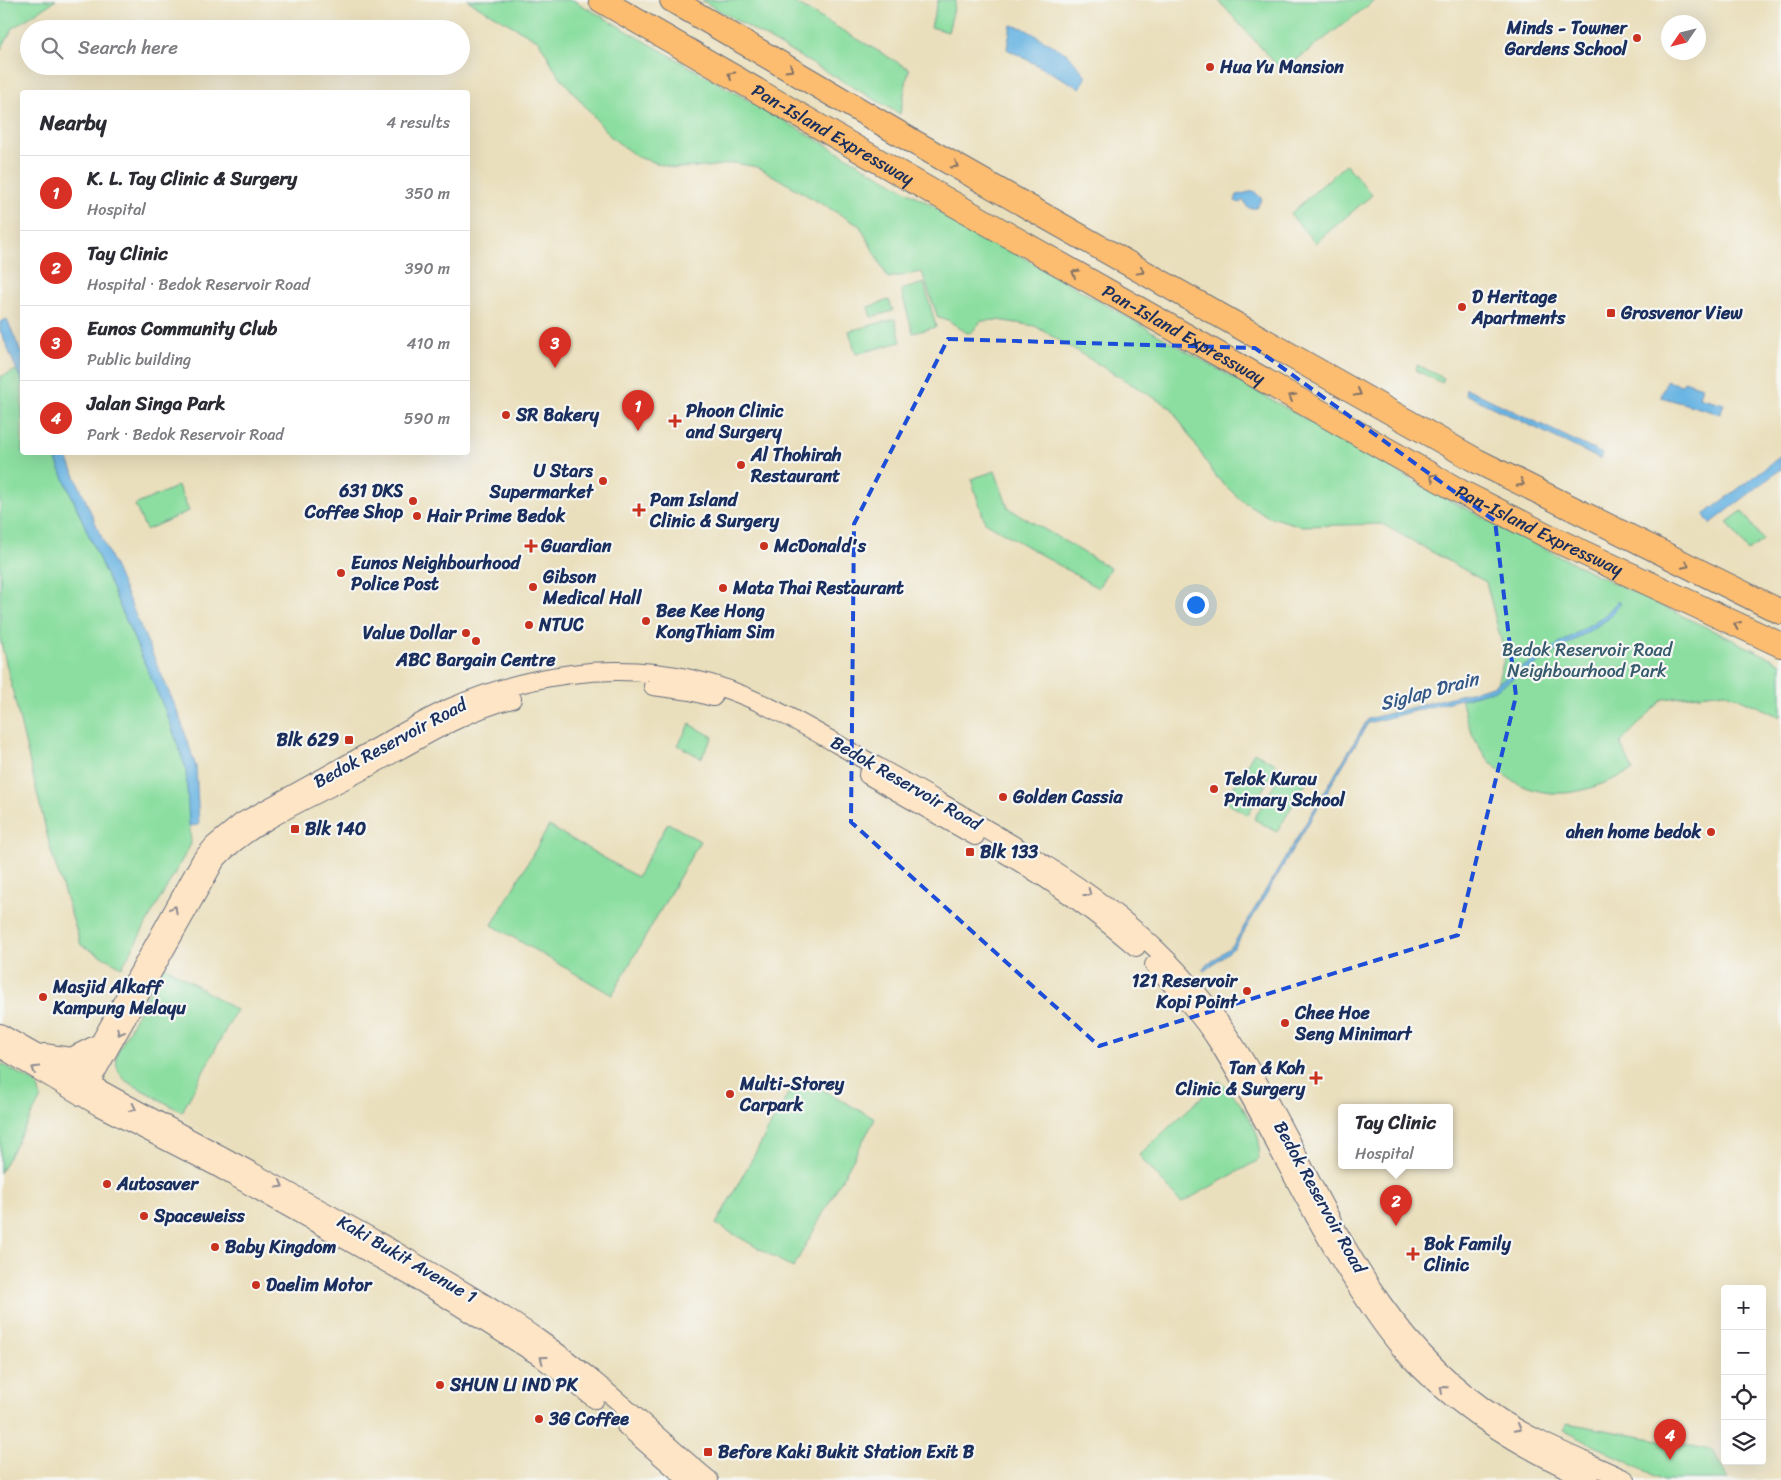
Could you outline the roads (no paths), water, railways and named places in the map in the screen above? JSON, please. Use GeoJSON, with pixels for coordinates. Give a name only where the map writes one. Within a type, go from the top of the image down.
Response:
{"type":"FeatureCollection","features":[{"type":"Feature","properties":{"kind":"highway","name":"Pan-Island Expressway"},"geometry":{"type":"LineString","coordinates":[[602,0],[894,170],[1460,492],[1558,541],[1781,645]]}},
{"type":"Feature","properties":{"kind":"highway","name":"Pan-Island Expressway"},"geometry":{"type":"LineString","coordinates":[[672,0],[921,146],[1477,461],[1781,612]]}},
{"type":"Feature","properties":{"kind":"main road","name":"Bedok Reservoir Road"},"geometry":{"type":"LineString","coordinates":[[81,1087],[100,1042],[201,860],[214,845],[242,822],[448,708],[493,692],[545,678],[599,671],[641,672],[692,679],[738,694],[790,717],[1048,864],[1122,919],[1155,948],[1192,988],[1227,1033],[1371,1289],[1405,1334],[1455,1383],[1501,1418],[1626,1480]]}},
{"type":"Feature","properties":{"kind":"main road","name":"Bedok Reservoir Road"},"geometry":{"type":"LineString","coordinates":[[81,1087],[216,860],[227,848],[258,827],[454,722],[498,703],[548,690],[600,682],[641,684],[691,691],[734,703],[785,726],[1043,876],[1114,928],[1134,946],[1195,1010],[1216,1040],[1255,1105],[1325,1235],[1361,1295],[1402,1349],[1445,1391],[1495,1430],[1524,1448],[1590,1480]]}},
{"type":"Feature","properties":{"kind":"main road"},"geometry":{"type":"LineString","coordinates":[[0,1033],[29,1050],[81,1087]]}},
{"type":"Feature","properties":{"kind":"main road"},"geometry":{"type":"LineString","coordinates":[[29,1050],[71,1057],[100,1042]]}},
{"type":"Feature","properties":{"kind":"main road"},"geometry":{"type":"LineString","coordinates":[[0,1048],[81,1087]]}},
{"type":"Feature","properties":{"kind":"main road","name":"Kaki Bukit Avenue 1"},"geometry":{"type":"LineString","coordinates":[[81,1087],[422,1282],[540,1357],[590,1395],[688,1480]]}},
{"type":"Feature","properties":{"kind":"main road","name":"Kaki Bukit Avenue 1"},"geometry":{"type":"LineString","coordinates":[[81,1087],[245,1166],[419,1265],[507,1318],[542,1341],[585,1375],[709,1480]]}},
{"type":"Feature","properties":{"kind":"water"},"geometry":{"type":"Polygon","coordinates":[[[1011,25],[1023,28],[1069,55],[1086,76],[1080,88],[1007,49],[1011,25]]]}},
{"type":"Feature","properties":{"kind":"water"},"geometry":{"type":"Polygon","coordinates":[[[1254,191],[1262,199],[1256,208],[1248,208],[1243,200],[1240,203],[1235,201],[1237,195],[1254,191]]]}},
{"type":"Feature","properties":{"kind":"water"},"geometry":{"type":"Polygon","coordinates":[[[7,319],[20,350],[20,377],[0,330],[0,322],[7,319]]]}},
{"type":"Feature","properties":{"kind":"water"},"geometry":{"type":"Polygon","coordinates":[[[1666,381],[1682,385],[1684,381],[1702,387],[1699,397],[1724,404],[1720,414],[1661,397],[1666,381]]]}},
{"type":"Feature","properties":{"kind":"water"},"geometry":{"type":"Polygon","coordinates":[[[1466,388],[1602,454],[1600,459],[1465,394],[1466,388]]]}},
{"type":"Feature","properties":{"kind":"water"},"geometry":{"type":"Polygon","coordinates":[[[54,455],[66,455],[179,715],[196,767],[199,825],[189,826],[186,769],[169,719],[54,455]]]}},
{"type":"Feature","properties":{"kind":"water"},"geometry":{"type":"Polygon","coordinates":[[[1781,456],[1781,469],[1710,524],[1704,515],[1781,456]]]}},
{"type":"Feature","properties":{"kind":"water"},"geometry":{"type":"Polygon","coordinates":[[[1618,601],[1621,603],[1608,619],[1495,690],[1368,723],[1235,947],[1204,971],[1202,969],[1233,945],[1368,719],[1493,686],[1605,615],[1618,601]]]}},
{"type":"Feature","properties":{"kind":"place","name":"Minds - Towner Gardens School"},"geometry":{"type":"Point","coordinates":[1637,38]}},
{"type":"Feature","properties":{"kind":"place","name":"Hua Yu Mansion"},"geometry":{"type":"Point","coordinates":[1210,67]}},
{"type":"Feature","properties":{"kind":"place","name":"D Heritage Apartments"},"geometry":{"type":"Point","coordinates":[1462,307]}},
{"type":"Feature","properties":{"kind":"place","name":"Grosvenor View"},"geometry":{"type":"Point","coordinates":[1611,313]}},
{"type":"Feature","properties":{"kind":"place","name":"Eunos Community Club"},"geometry":{"type":"Point","coordinates":[555,368]}},
{"type":"Feature","properties":{"kind":"place","name":"SR Bakery"},"geometry":{"type":"Point","coordinates":[506,415]}},
{"type":"Feature","properties":{"kind":"place","name":"Phoon Clinic and Surgery"},"geometry":{"type":"Point","coordinates":[675,421]}},
{"type":"Feature","properties":{"kind":"place","name":"K. L. Tay Clinic & Surgery"},"geometry":{"type":"Point","coordinates":[638,431]}},
{"type":"Feature","properties":{"kind":"place","name":"Al Thohirah Restaurant"},"geometry":{"type":"Point","coordinates":[741,465]}},
{"type":"Feature","properties":{"kind":"place","name":"U Stars Supermarket"},"geometry":{"type":"Point","coordinates":[603,481]}},
{"type":"Feature","properties":{"kind":"place","name":"631 DKS Coffee Shop"},"geometry":{"type":"Point","coordinates":[413,501]}},
{"type":"Feature","properties":{"kind":"place","name":"Pam Island Clinic & Surgery"},"geometry":{"type":"Point","coordinates":[639,510]}},
{"type":"Feature","properties":{"kind":"place","name":"Hair Prime Bedok"},"geometry":{"type":"Point","coordinates":[417,516]}},
{"type":"Feature","properties":{"kind":"place","name":"Guardian"},"geometry":{"type":"Point","coordinates":[531,546]}},
{"type":"Feature","properties":{"kind":"place","name":"McDonald's"},"geometry":{"type":"Point","coordinates":[764,546]}},
{"type":"Feature","properties":{"kind":"place","name":"Eunos Neighbourhood Police Post"},"geometry":{"type":"Point","coordinates":[341,573]}},
{"type":"Feature","properties":{"kind":"place","name":"Gibson Medical Hall"},"geometry":{"type":"Point","coordinates":[533,587]}},
{"type":"Feature","properties":{"kind":"place","name":"Mata Thai Restaurant"},"geometry":{"type":"Point","coordinates":[723,588]}},
{"type":"Feature","properties":{"kind":"place","name":"Bee Kee Hong KongThiam Sim"},"geometry":{"type":"Point","coordinates":[646,621]}},
{"type":"Feature","properties":{"kind":"place","name":"NTUC"},"geometry":{"type":"Point","coordinates":[529,625]}},
{"type":"Feature","properties":{"kind":"place","name":"Value Dollar"},"geometry":{"type":"Point","coordinates":[466,633]}},
{"type":"Feature","properties":{"kind":"place","name":"ABC Bargain Centre"},"geometry":{"type":"Point","coordinates":[476,641]}},
{"type":"Feature","properties":{"kind":"place","name":"Blk 629"},"geometry":{"type":"Point","coordinates":[349,740]}},
{"type":"Feature","properties":{"kind":"place","name":"Telok Kurau Primary School"},"geometry":{"type":"Point","coordinates":[1214,789]}},
{"type":"Feature","properties":{"kind":"place","name":"Golden Cassia"},"geometry":{"type":"Point","coordinates":[1003,797]}},
{"type":"Feature","properties":{"kind":"place","name":"Blk 140"},"geometry":{"type":"Point","coordinates":[295,829]}},
{"type":"Feature","properties":{"kind":"place","name":"ahen home bedok"},"geometry":{"type":"Point","coordinates":[1711,832]}},
{"type":"Feature","properties":{"kind":"place","name":"Blk 133"},"geometry":{"type":"Point","coordinates":[970,852]}},
{"type":"Feature","properties":{"kind":"place","name":"121 Reservoir Kopi Point"},"geometry":{"type":"Point","coordinates":[1247,991]}},
{"type":"Feature","properties":{"kind":"place","name":"Masjid Alkaff Kampung Melayu"},"geometry":{"type":"Point","coordinates":[43,997]}},
{"type":"Feature","properties":{"kind":"place","name":"Chee Hoe Seng Minimart"},"geometry":{"type":"Point","coordinates":[1285,1023]}},
{"type":"Feature","properties":{"kind":"place","name":"Tan & Koh Clinic & Surgery"},"geometry":{"type":"Point","coordinates":[1316,1078]}},
{"type":"Feature","properties":{"kind":"place","name":"Multi-Storey Carpark"},"geometry":{"type":"Point","coordinates":[730,1094]}},
{"type":"Feature","properties":{"kind":"place","name":"Autosaver"},"geometry":{"type":"Point","coordinates":[107,1184]}},
{"type":"Feature","properties":{"kind":"place","name":"Spaceweiss"},"geometry":{"type":"Point","coordinates":[144,1216]}},
{"type":"Feature","properties":{"kind":"place","name":"Tay Clinic"},"geometry":{"type":"Point","coordinates":[1396,1226]}},
{"type":"Feature","properties":{"kind":"place","name":"Baby Kingdom"},"geometry":{"type":"Point","coordinates":[215,1247]}},
{"type":"Feature","properties":{"kind":"place","name":"Bok Family Clinic"},"geometry":{"type":"Point","coordinates":[1413,1254]}},
{"type":"Feature","properties":{"kind":"place","name":"Daelim Motor"},"geometry":{"type":"Point","coordinates":[256,1285]}},
{"type":"Feature","properties":{"kind":"place","name":"SHUN LI IND PK"},"geometry":{"type":"Point","coordinates":[440,1385]}},
{"type":"Feature","properties":{"kind":"place","name":"3G Coffee"},"geometry":{"type":"Point","coordinates":[539,1419]}},
{"type":"Feature","properties":{"kind":"place","name":"Before Kaki Bukit Station Exit B"},"geometry":{"type":"Point","coordinates":[708,1452]}},
{"type":"Feature","properties":{"kind":"place","name":"Jalan Singa Park"},"geometry":{"type":"Point","coordinates":[1670,1460]}},
{"type":"Feature","properties":{"kind":"park label","name":"Bedok Reservoir Road Neighbourhood Park"},"geometry":{"type":"Point","coordinates":[1587,660]}},
{"type":"Feature","properties":{"kind":"water label","name":"Siglap Drain"},"geometry":{"type":"Point","coordinates":[1429,691]}}]}
